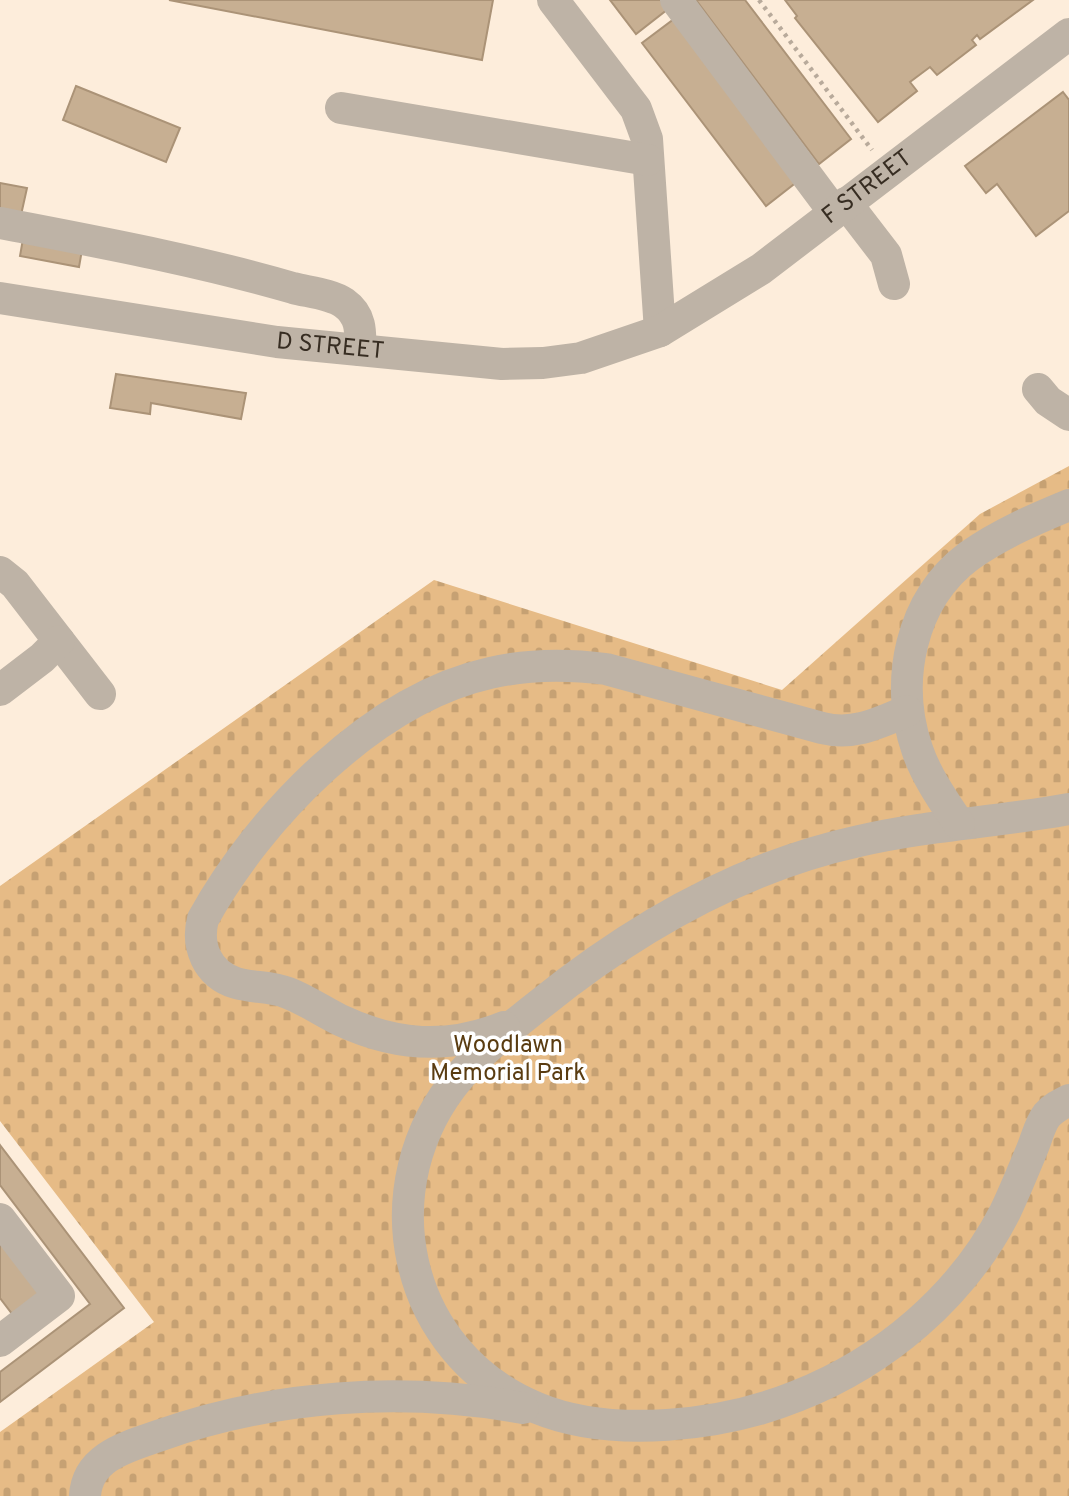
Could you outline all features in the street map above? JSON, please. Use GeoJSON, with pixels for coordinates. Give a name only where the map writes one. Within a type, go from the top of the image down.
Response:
{"type":"FeatureCollection","features":[{"type":"Feature","properties":{"kind":"street"},"geometry":{"type":"LineString","coordinates":[[553,0],[636,109],[646,139],[660,331]]}},
{"type":"Feature","properties":{"kind":"street"},"geometry":{"type":"LineString","coordinates":[[676,0],[840,208],[886,255],[894,284]]}},
{"type":"Feature","properties":{"kind":"street","name":"F STREET"},"geometry":{"type":"LineString","coordinates":[[660,331],[761,269],[1067,40]]}},
{"type":"Feature","properties":{"kind":"street"},"geometry":{"type":"LineString","coordinates":[[341,108],[648,160]]}},
{"type":"Feature","properties":{"kind":"street"},"geometry":{"type":"LineString","coordinates":[[0,223],[254,277],[341,300],[353,310],[361,326],[360,350]]}},
{"type":"Feature","properties":{"kind":"street","name":"D STREET"},"geometry":{"type":"LineString","coordinates":[[0,298],[277,342],[502,364],[543,363],[581,358],[660,331]]}},
{"type":"Feature","properties":{"kind":"street"},"geometry":{"type":"LineString","coordinates":[[1038,389],[1048,401],[1069,415]]}},
{"type":"Feature","properties":{"kind":"street"},"geometry":{"type":"LineString","coordinates":[[959,824],[925,769],[907,711],[907,668],[917,627],[937,590],[968,558],[1041,516],[1069,505]]}},
{"type":"Feature","properties":{"kind":"street"},"geometry":{"type":"LineString","coordinates":[[0,572],[15,584],[100,694]]}},
{"type":"Feature","properties":{"kind":"street"},"geometry":{"type":"LineString","coordinates":[[0,690],[42,658],[59,641]]}},
{"type":"Feature","properties":{"kind":"street"},"geometry":{"type":"LineString","coordinates":[[522,1018],[483,1035],[455,1042],[411,1041],[368,1031],[284,991],[225,978],[210,965],[202,948],[203,919],[252,845],[305,785],[395,713],[419,699],[465,680],[533,666],[606,669],[844,732],[865,728],[907,711]]}},
{"type":"Feature","properties":{"kind":"street"},"geometry":{"type":"LineString","coordinates":[[558,1416],[515,1398],[473,1367],[438,1325],[415,1275],[408,1237],[410,1181],[415,1159],[432,1118],[458,1079],[522,1018],[593,963],[683,908],[760,871],[854,842],[1069,809]]}},
{"type":"Feature","properties":{"kind":"street"},"geometry":{"type":"LineString","coordinates":[[85,1496],[92,1470],[108,1457],[182,1427],[252,1410],[323,1400],[399,1396],[506,1405],[592,1422],[630,1424],[690,1422],[736,1415],[799,1396],[860,1366],[912,1327],[958,1282],[991,1236],[1003,1214],[1047,1115],[1069,1100]]}},
{"type":"Feature","properties":{"kind":"street"},"geometry":{"type":"LineString","coordinates":[[0,1219],[58,1296],[0,1341]]}},
{"type":"Feature","properties":{"kind":"path"},"geometry":{"type":"LineString","coordinates":[[759,0],[889,171]]}},
{"type":"Feature","properties":{"kind":"green space","name":"Woodlawn Memorial Park"},"geometry":{"type":"Polygon","coordinates":[[[1069,466],[1069,1496],[0,1496],[0,1432],[154,1322],[0,1121],[0,886],[434,580],[782,690],[980,514],[1069,466]]]}},
{"type":"Feature","properties":{"kind":"building"},"geometry":{"type":"Polygon","coordinates":[[[169,0],[493,0],[482,60],[169,0]]]}},
{"type":"Feature","properties":{"kind":"building"},"geometry":{"type":"Polygon","coordinates":[[[610,0],[661,0],[668,9],[636,34],[610,0]]]}},
{"type":"Feature","properties":{"kind":"building"},"geometry":{"type":"Polygon","coordinates":[[[696,0],[745,0],[851,139],[819,164],[696,0]]]}},
{"type":"Feature","properties":{"kind":"building"},"geometry":{"type":"Polygon","coordinates":[[[785,0],[1033,0],[980,39],[977,35],[972,40],[976,45],[937,75],[930,67],[910,82],[917,91],[878,122],[795,18],[797,16],[785,0]]]}},
{"type":"Feature","properties":{"kind":"building"},"geometry":{"type":"Polygon","coordinates":[[[674,19],[798,181],[766,206],[642,43],[674,19]]]}},
{"type":"Feature","properties":{"kind":"building"},"geometry":{"type":"Polygon","coordinates":[[[76,86],[180,128],[166,162],[63,120],[76,86]]]}},
{"type":"Feature","properties":{"kind":"building"},"geometry":{"type":"Polygon","coordinates":[[[1063,92],[1069,100],[1069,211],[1036,236],[997,184],[986,193],[965,166],[1063,92]]]}},
{"type":"Feature","properties":{"kind":"building"},"geometry":{"type":"Polygon","coordinates":[[[0,183],[27,188],[21,215],[0,211],[0,183]]]}},
{"type":"Feature","properties":{"kind":"building"},"geometry":{"type":"Polygon","coordinates":[[[23,239],[82,250],[79,267],[20,256],[23,239]]]}},
{"type":"Feature","properties":{"kind":"building"},"geometry":{"type":"Polygon","coordinates":[[[116,374],[246,393],[241,419],[151,403],[150,414],[110,408],[116,374]]]}},
{"type":"Feature","properties":{"kind":"building"},"geometry":{"type":"Polygon","coordinates":[[[0,1145],[124,1308],[0,1402],[0,1372],[90,1304],[0,1185],[0,1145]]]}},
{"type":"Feature","properties":{"kind":"building"},"geometry":{"type":"Polygon","coordinates":[[[0,1242],[43,1299],[16,1319],[0,1298],[0,1242]]]}}]}
